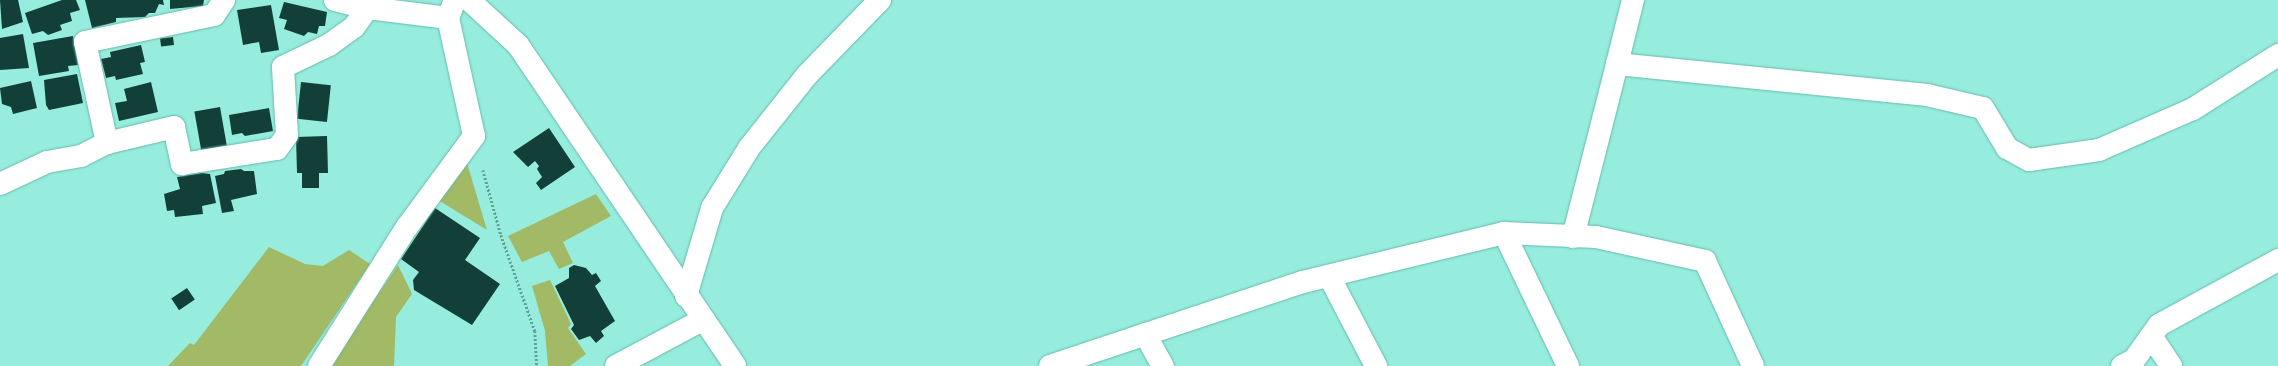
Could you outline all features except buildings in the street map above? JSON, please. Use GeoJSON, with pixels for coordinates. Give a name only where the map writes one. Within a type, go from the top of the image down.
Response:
{"type":"FeatureCollection","features":[{"type":"Feature","properties":{"kind":"street"},"geometry":{"type":"LineString","coordinates":[[107,143],[85,42],[214,15],[224,0]]}},
{"type":"Feature","properties":{"kind":"street"},"geometry":{"type":"LineString","coordinates":[[319,366],[407,227],[474,136],[451,9],[368,8],[334,0]]}},
{"type":"Feature","properties":{"kind":"street"},"geometry":{"type":"LineString","coordinates":[[469,0],[518,45],[702,320],[735,366]]}},
{"type":"Feature","properties":{"kind":"street"},"geometry":{"type":"LineString","coordinates":[[686,296],[712,208],[749,148],[807,75],[880,0]]}},
{"type":"Feature","properties":{"kind":"street"},"geometry":{"type":"LineString","coordinates":[[1574,237],[1633,0]]}},
{"type":"Feature","properties":{"kind":"street"},"geometry":{"type":"LineString","coordinates":[[0,184],[47,162],[81,156],[107,143],[174,127],[182,164],[277,149],[287,135],[283,67],[329,44],[354,27],[368,8]]}},
{"type":"Feature","properties":{"kind":"street"},"geometry":{"type":"LineString","coordinates":[[1617,64],[1927,95],[1983,108],[2007,148],[2029,160],[2099,150],[2193,109],[2278,55]]}},
{"type":"Feature","properties":{"kind":"street"},"geometry":{"type":"LineString","coordinates":[[1504,232],[1568,366]]}},
{"type":"Feature","properties":{"kind":"street"},"geometry":{"type":"LineString","coordinates":[[1050,366],[1145,334],[1329,276],[1504,232],[1596,237],[1705,261],[1753,366]]}},
{"type":"Feature","properties":{"kind":"street"},"geometry":{"type":"LineString","coordinates":[[2122,366],[2134,360],[2160,325],[2278,260]]}},
{"type":"Feature","properties":{"kind":"street"},"geometry":{"type":"LineString","coordinates":[[1329,276],[1376,366]]}},
{"type":"Feature","properties":{"kind":"street"},"geometry":{"type":"LineString","coordinates":[[616,366],[702,320]]}},
{"type":"Feature","properties":{"kind":"street"},"geometry":{"type":"LineString","coordinates":[[1145,334],[1163,366]]}},
{"type":"Feature","properties":{"kind":"street"},"geometry":{"type":"LineString","coordinates":[[2151,336],[2171,366]]}},
{"type":"Feature","properties":{"kind":"path"},"geometry":{"type":"LineString","coordinates":[[474,136],[501,235],[535,330],[537,366]]}},
{"type":"Feature","properties":{"kind":"green space"},"geometry":{"type":"Polygon","coordinates":[[[467,163],[487,230],[438,200],[467,163]]]}},
{"type":"Feature","properties":{"kind":"green space"},"geometry":{"type":"Polygon","coordinates":[[[596,194],[611,216],[563,242],[573,263],[559,269],[549,251],[522,262],[508,236],[596,194]]]}},
{"type":"Feature","properties":{"kind":"green space"},"geometry":{"type":"Polygon","coordinates":[[[269,247],[305,264],[323,266],[349,250],[370,264],[301,366],[168,366],[190,343],[194,345],[269,247]]]}},
{"type":"Feature","properties":{"kind":"green space"},"geometry":{"type":"Polygon","coordinates":[[[398,265],[412,294],[396,317],[394,366],[329,366],[398,265]]]}},
{"type":"Feature","properties":{"kind":"green space"},"geometry":{"type":"Polygon","coordinates":[[[550,280],[571,324],[568,328],[586,354],[570,366],[548,366],[545,331],[532,286],[550,280]]]}}]}
